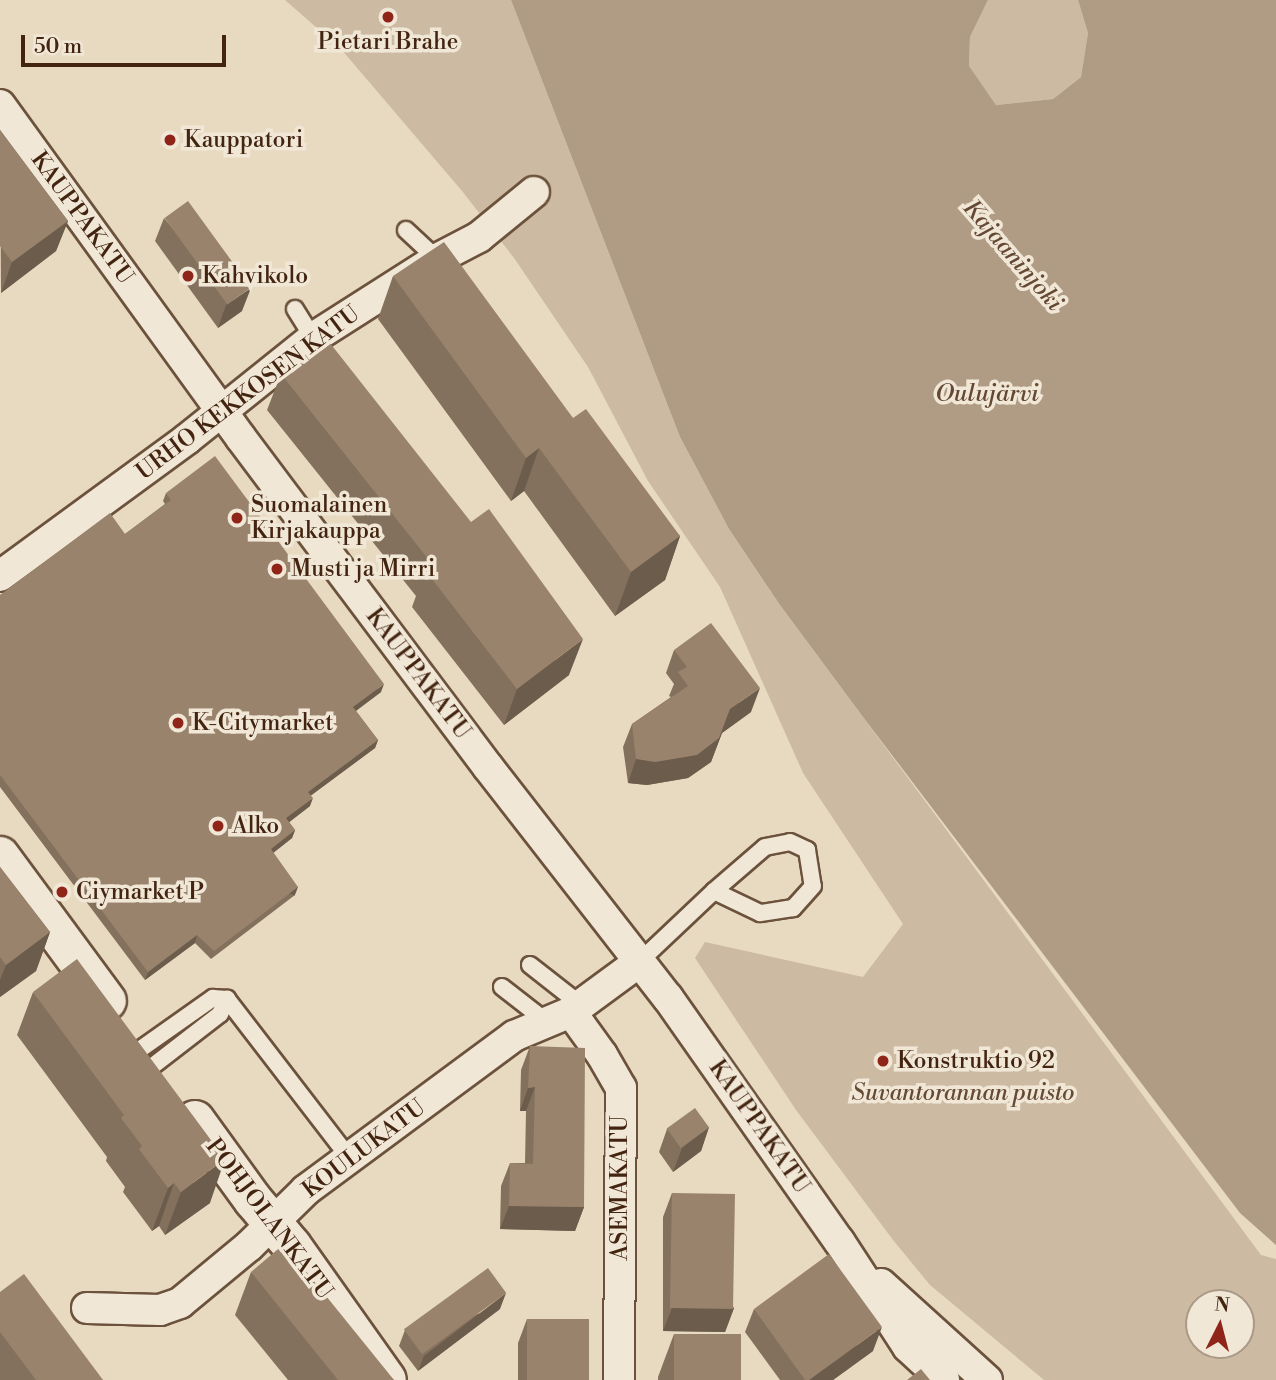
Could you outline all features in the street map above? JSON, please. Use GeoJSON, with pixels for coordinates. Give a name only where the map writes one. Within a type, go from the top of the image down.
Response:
{"type":"FeatureCollection","features":[{"type":"Feature","properties":{"kind":"street","name":"KAUPPAKATU"},"geometry":{"type":"LineString","coordinates":[[0,105],[480,757],[668,998],[839,1241],[908,1347],[944,1380]]}},
{"type":"Feature","properties":{"kind":"street","name":"URHO KEKKOSEN KATU"},"geometry":{"type":"LineString","coordinates":[[0,576],[187,439],[313,338],[437,259],[479,237],[534,192]]}},
{"type":"Feature","properties":{"kind":"street","name":"POHJOLANKATU"},"geometry":{"type":"LineString","coordinates":[[0,856],[292,1247],[387,1380]]}},
{"type":"Feature","properties":{"kind":"street","name":"KOULUKATU"},"geometry":{"type":"LineString","coordinates":[[87,1308],[160,1310],[180,1303],[306,1190],[514,1036],[566,1013],[639,962]]}},
{"type":"Feature","properties":{"kind":"street","name":"ASEMAKATU"},"geometry":{"type":"LineString","coordinates":[[566,1013],[603,1055],[621,1088],[619,1380]]}},
{"type":"Feature","properties":{"kind":"street","name":"KAUPPAKATU"},"geometry":{"type":"LineString","coordinates":[[839,1241],[920,1322],[987,1380]]}},
{"type":"Feature","properties":{"kind":"lane"},"geometry":{"type":"LineString","coordinates":[[406,230],[437,259]]}},
{"type":"Feature","properties":{"kind":"lane"},"geometry":{"type":"LineString","coordinates":[[295,309],[313,338]]}},
{"type":"Feature","properties":{"kind":"lane"},"geometry":{"type":"LineString","coordinates":[[639,962],[714,891],[765,847],[790,842],[807,850],[813,886],[793,908],[760,913],[714,891]]}},
{"type":"Feature","properties":{"kind":"lane"},"geometry":{"type":"LineString","coordinates":[[530,965],[566,1013]]}},
{"type":"Feature","properties":{"kind":"lane"},"geometry":{"type":"LineString","coordinates":[[502,987],[566,1013]]}},
{"type":"Feature","properties":{"kind":"lane"},"geometry":{"type":"LineString","coordinates":[[148,1057],[220,1014],[227,999],[350,1159]]}},
{"type":"Feature","properties":{"kind":"green space","name":"Suvantorannan puisto"},"geometry":{"type":"Polygon","coordinates":[[[285,0],[511,0],[680,437],[729,529],[780,605],[1261,1255],[1276,1259],[1276,1380],[1044,1380],[930,1285],[796,1110],[695,958],[705,942],[863,977],[903,924],[803,773],[720,587],[648,481],[588,367],[514,258],[462,191],[341,49],[285,0]]]}},
{"type":"Feature","properties":{"kind":"green space"},"geometry":{"type":"Polygon","coordinates":[[[988,0],[1078,0],[1088,33],[1081,77],[1053,99],[996,105],[969,67],[970,37],[988,0]]]}},
{"type":"Feature","properties":{"kind":"water","name":"Oulujärvi"},"geometry":{"type":"Polygon","coordinates":[[[511,0],[988,0],[970,37],[969,66],[996,105],[1053,99],[1081,77],[1088,33],[1078,0],[1276,0],[1276,1245],[1240,1213],[863,717],[780,605],[729,529],[680,437],[511,0]]]}},
{"type":"Feature","properties":{"kind":"building"},"geometry":{"type":"Polygon","coordinates":[[[0,130],[68,221],[12,262],[0,246],[0,130]]]}},
{"type":"Feature","properties":{"kind":"building"},"geometry":{"type":"Polygon","coordinates":[[[188,201],[251,288],[227,305],[165,218],[188,201]]]}},
{"type":"Feature","properties":{"kind":"building"},"geometry":{"type":"Polygon","coordinates":[[[444,242],[573,418],[586,409],[680,536],[631,572],[539,448],[526,458],[393,276],[444,242]]]}},
{"type":"Feature","properties":{"kind":"building"},"geometry":{"type":"Polygon","coordinates":[[[326,338],[471,522],[489,509],[583,639],[517,689],[425,570],[433,565],[281,374],[326,338]]]}},
{"type":"Feature","properties":{"kind":"building","name":"K-Citymarket"},"geometry":{"type":"Polygon","coordinates":[[[215,456],[384,684],[353,707],[378,740],[308,792],[313,798],[286,818],[295,830],[271,849],[298,887],[214,951],[197,935],[148,972],[0,775],[0,595],[110,513],[125,534],[171,500],[166,493],[215,456]]]}},
{"type":"Feature","properties":{"kind":"building"},"geometry":{"type":"Polygon","coordinates":[[[711,623],[760,688],[730,709],[719,738],[697,755],[655,762],[636,759],[632,724],[688,686],[678,672],[687,667],[674,650],[711,623]]]}},
{"type":"Feature","properties":{"kind":"building"},"geometry":{"type":"Polygon","coordinates":[[[0,867],[50,932],[6,965],[0,957],[0,867]]]}},
{"type":"Feature","properties":{"kind":"building"},"geometry":{"type":"Polygon","coordinates":[[[77,959],[225,1159],[181,1192],[174,1183],[168,1188],[139,1149],[142,1146],[121,1118],[124,1115],[33,992],[77,959]]]}},
{"type":"Feature","properties":{"kind":"building"},"geometry":{"type":"Polygon","coordinates":[[[530,1046],[585,1048],[584,1207],[509,1206],[510,1163],[533,1164],[535,1087],[528,1088],[530,1046]]]}},
{"type":"Feature","properties":{"kind":"building"},"geometry":{"type":"Polygon","coordinates":[[[695,1108],[709,1127],[681,1148],[667,1129],[695,1108]]]}},
{"type":"Feature","properties":{"kind":"building"},"geometry":{"type":"Polygon","coordinates":[[[672,1193],[735,1194],[733,1309],[670,1308],[672,1193]]]}},
{"type":"Feature","properties":{"kind":"building"},"geometry":{"type":"Polygon","coordinates":[[[284,1244],[394,1380],[338,1380],[251,1272],[284,1244]]]}},
{"type":"Feature","properties":{"kind":"building"},"geometry":{"type":"Polygon","coordinates":[[[829,1254],[882,1327],[809,1380],[805,1380],[754,1309],[829,1254]]]}},
{"type":"Feature","properties":{"kind":"building"},"geometry":{"type":"Polygon","coordinates":[[[488,1268],[506,1293],[422,1354],[404,1329],[488,1268]]]}},
{"type":"Feature","properties":{"kind":"building"},"geometry":{"type":"Polygon","coordinates":[[[24,1274],[103,1380],[36,1380],[0,1332],[0,1292],[24,1274]]]}},
{"type":"Feature","properties":{"kind":"building"},"geometry":{"type":"Polygon","coordinates":[[[527,1319],[589,1319],[589,1380],[527,1380],[527,1319]]]}},
{"type":"Feature","properties":{"kind":"building"},"geometry":{"type":"Polygon","coordinates":[[[674,1334],[741,1334],[741,1380],[674,1380],[674,1334]]]}},
{"type":"Feature","properties":{"kind":"building"},"geometry":{"type":"Polygon","coordinates":[[[921,1369],[930,1380],[907,1380],[921,1369]]]}},
{"type":"Feature","properties":{"kind":"place","name":"Pietari Brahe"},"geometry":{"type":"Point","coordinates":[388,17]}},
{"type":"Feature","properties":{"kind":"place","name":"Kauppatori"},"geometry":{"type":"Point","coordinates":[170,140]}},
{"type":"Feature","properties":{"kind":"place","name":"Kahvikolo"},"geometry":{"type":"Point","coordinates":[188,276]}},
{"type":"Feature","properties":{"kind":"place","name":"Suomalainen Kirjakauppa"},"geometry":{"type":"Point","coordinates":[237,518]}},
{"type":"Feature","properties":{"kind":"place","name":"Musti ja Mirri"},"geometry":{"type":"Point","coordinates":[277,569]}},
{"type":"Feature","properties":{"kind":"place","name":"K-Citymarket"},"geometry":{"type":"Point","coordinates":[178,723]}},
{"type":"Feature","properties":{"kind":"place","name":"Alko"},"geometry":{"type":"Point","coordinates":[218,826]}},
{"type":"Feature","properties":{"kind":"place","name":"Ciymarket P"},"geometry":{"type":"Point","coordinates":[62,892]}},
{"type":"Feature","properties":{"kind":"place","name":"Konstruktio 92"},"geometry":{"type":"Point","coordinates":[883,1061]}},
{"type":"Feature","properties":{"kind":"water label","name":"Kajaaninjoki"},"geometry":{"type":"Point","coordinates":[1012,256]}}]}
